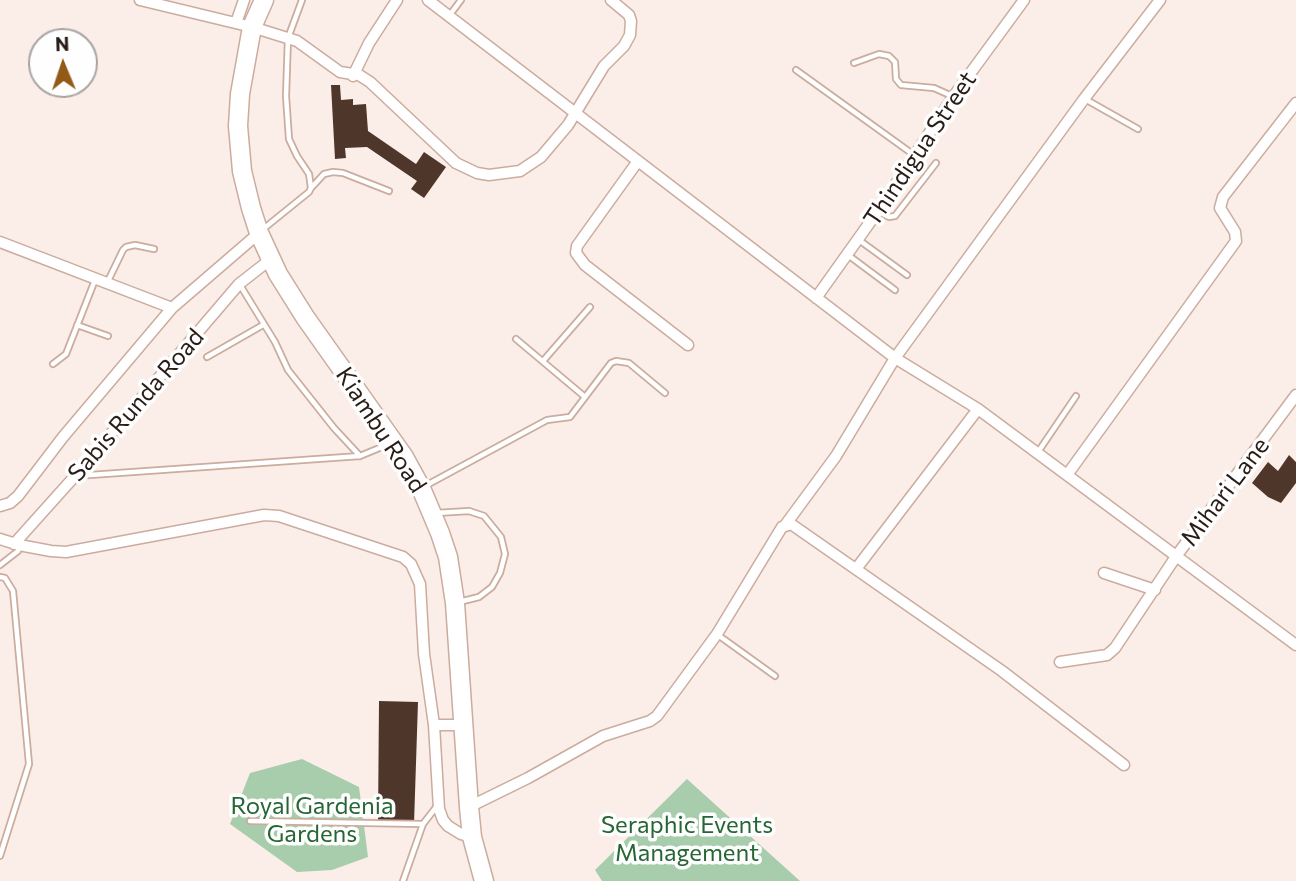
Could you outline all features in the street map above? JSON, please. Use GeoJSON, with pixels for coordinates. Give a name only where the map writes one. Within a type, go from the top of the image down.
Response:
{"type":"FeatureCollection","features":[{"type":"Feature","properties":{"kind":"highway","name":"Kiambu Road"},"geometry":{"type":"LineString","coordinates":[[264,0],[244,25],[238,126],[242,171],[259,233],[271,259],[304,317],[393,442],[421,488],[448,557],[455,603],[468,807],[472,837],[484,881]]}},
{"type":"Feature","properties":{"kind":"street"},"geometry":{"type":"LineString","coordinates":[[140,0],[288,38],[340,72],[359,75],[370,82],[456,163],[477,173],[504,174],[520,171],[541,157],[568,125],[604,66],[624,46],[632,28],[629,15],[611,0]]}},
{"type":"Feature","properties":{"kind":"street"},"geometry":{"type":"LineString","coordinates":[[244,0],[244,25]]}},
{"type":"Feature","properties":{"kind":"street"},"geometry":{"type":"LineString","coordinates":[[353,76],[369,43],[397,0]]}},
{"type":"Feature","properties":{"kind":"street"},"geometry":{"type":"LineString","coordinates":[[428,0],[895,358],[978,409],[1296,645]]}},
{"type":"Feature","properties":{"kind":"street","name":"Thindigua Street"},"geometry":{"type":"LineString","coordinates":[[816,298],[878,211],[953,97],[1024,0]]}},
{"type":"Feature","properties":{"kind":"street"},"geometry":{"type":"LineString","coordinates":[[468,807],[528,778],[603,736],[650,722],[657,716],[717,634],[782,527],[836,456],[895,358],[1084,99],[1160,0]]}},
{"type":"Feature","properties":{"kind":"street"},"geometry":{"type":"LineString","coordinates":[[1067,475],[1236,241],[1235,232],[1220,208],[1223,197],[1296,103]]}},
{"type":"Feature","properties":{"kind":"street"},"geometry":{"type":"LineString","coordinates":[[638,161],[577,246],[576,253],[585,265],[688,345]]}},
{"type":"Feature","properties":{"kind":"street"},"geometry":{"type":"LineString","coordinates":[[0,506],[10,503],[18,496],[63,437],[172,308],[259,233]]}},
{"type":"Feature","properties":{"kind":"street"},"geometry":{"type":"LineString","coordinates":[[0,242],[172,308]]}},
{"type":"Feature","properties":{"kind":"street","name":"Sabis Runda Road"},"geometry":{"type":"LineString","coordinates":[[17,545],[239,284],[271,259]]}},
{"type":"Feature","properties":{"kind":"street","name":"Mihari Lane"},"geometry":{"type":"LineString","coordinates":[[1060,662],[1107,655],[1115,648],[1177,555],[1296,395]]}},
{"type":"Feature","properties":{"kind":"street"},"geometry":{"type":"LineString","coordinates":[[856,569],[978,409]]}},
{"type":"Feature","properties":{"kind":"street"},"geometry":{"type":"LineString","coordinates":[[0,539],[51,551],[81,550],[264,515],[279,516],[403,557],[411,564],[420,584],[424,654],[434,725],[438,805],[448,826],[472,837]]}},
{"type":"Feature","properties":{"kind":"street"},"geometry":{"type":"LineString","coordinates":[[786,524],[791,524],[1002,671],[1124,765]]}},
{"type":"Feature","properties":{"kind":"street"},"geometry":{"type":"LineString","coordinates":[[1104,573],[1155,590]]}},
{"type":"Feature","properties":{"kind":"street"},"geometry":{"type":"LineString","coordinates":[[434,725],[463,725]]}},
{"type":"Feature","properties":{"kind":"lane"},"geometry":{"type":"LineString","coordinates":[[303,0],[288,38],[286,96],[289,139],[309,174],[311,188]]}},
{"type":"Feature","properties":{"kind":"lane"},"geometry":{"type":"LineString","coordinates":[[449,17],[461,0]]}},
{"type":"Feature","properties":{"kind":"lane"},"geometry":{"type":"LineString","coordinates":[[854,63],[879,54],[889,56],[895,62],[896,79],[901,85],[934,88],[953,97]]}},
{"type":"Feature","properties":{"kind":"lane"},"geometry":{"type":"LineString","coordinates":[[796,70],[915,155]]}},
{"type":"Feature","properties":{"kind":"lane"},"geometry":{"type":"LineString","coordinates":[[1084,99],[1138,128]]}},
{"type":"Feature","properties":{"kind":"lane"},"geometry":{"type":"LineString","coordinates":[[878,211],[889,217],[895,216],[936,163]]}},
{"type":"Feature","properties":{"kind":"lane"},"geometry":{"type":"LineString","coordinates":[[259,233],[324,174],[343,173],[389,191]]}},
{"type":"Feature","properties":{"kind":"lane"},"geometry":{"type":"LineString","coordinates":[[858,240],[908,275]]}},
{"type":"Feature","properties":{"kind":"lane"},"geometry":{"type":"LineString","coordinates":[[106,284],[126,247],[135,245],[154,249]]}},
{"type":"Feature","properties":{"kind":"lane"},"geometry":{"type":"LineString","coordinates":[[847,255],[895,290]]}},
{"type":"Feature","properties":{"kind":"lane"},"geometry":{"type":"LineString","coordinates":[[53,364],[66,354],[95,280]]}},
{"type":"Feature","properties":{"kind":"lane"},"geometry":{"type":"LineString","coordinates":[[239,284],[288,370],[360,456]]}},
{"type":"Feature","properties":{"kind":"lane"},"geometry":{"type":"LineString","coordinates":[[543,361],[590,307]]}},
{"type":"Feature","properties":{"kind":"lane"},"geometry":{"type":"LineString","coordinates":[[77,325],[108,337]]}},
{"type":"Feature","properties":{"kind":"lane"},"geometry":{"type":"LineString","coordinates":[[207,357],[263,325]]}},
{"type":"Feature","properties":{"kind":"lane"},"geometry":{"type":"LineString","coordinates":[[516,339],[585,397]]}},
{"type":"Feature","properties":{"kind":"lane"},"geometry":{"type":"LineString","coordinates":[[421,488],[547,420],[570,417],[606,366],[616,361],[629,363],[666,393]]}},
{"type":"Feature","properties":{"kind":"lane"},"geometry":{"type":"LineString","coordinates":[[1037,453],[1076,396]]}},
{"type":"Feature","properties":{"kind":"lane"},"geometry":{"type":"LineString","coordinates":[[75,476],[360,456],[393,442]]}},
{"type":"Feature","properties":{"kind":"lane"},"geometry":{"type":"LineString","coordinates":[[432,514],[469,511],[484,516],[501,537],[505,554],[500,573],[492,586],[479,597],[455,603]]}},
{"type":"Feature","properties":{"kind":"lane"},"geometry":{"type":"LineString","coordinates":[[0,565],[18,551],[17,545]]}},
{"type":"Feature","properties":{"kind":"lane"},"geometry":{"type":"LineString","coordinates":[[0,577],[5,578],[13,591],[29,764],[0,856]]}},
{"type":"Feature","properties":{"kind":"lane"},"geometry":{"type":"LineString","coordinates":[[717,634],[775,676]]}},
{"type":"Feature","properties":{"kind":"lane"},"geometry":{"type":"LineString","coordinates":[[403,881],[423,824],[438,805]]}},
{"type":"Feature","properties":{"kind":"lane"},"geometry":{"type":"LineString","coordinates":[[250,821],[423,824]]}},
{"type":"Feature","properties":{"kind":"green space","name":"Royal Gardenia Gardens"},"geometry":{"type":"Polygon","coordinates":[[[302,759],[359,787],[368,857],[332,870],[297,872],[230,824],[250,773],[302,759]]]}},
{"type":"Feature","properties":{"kind":"green space","name":"Seraphic Events Management"},"geometry":{"type":"Polygon","coordinates":[[[687,779],[800,881],[602,881],[595,870],[687,779]]]}},
{"type":"Feature","properties":{"kind":"building"},"geometry":{"type":"Polygon","coordinates":[[[331,85],[340,85],[341,100],[353,99],[353,105],[366,104],[368,131],[416,164],[424,152],[446,167],[424,198],[411,189],[417,181],[367,147],[345,148],[346,158],[335,159],[331,85]]]}},
{"type":"Feature","properties":{"kind":"building"},"geometry":{"type":"Polygon","coordinates":[[[1289,455],[1296,462],[1296,483],[1281,503],[1268,497],[1252,483],[1268,462],[1278,471],[1289,455]]]}},
{"type":"Feature","properties":{"kind":"building"},"geometry":{"type":"Polygon","coordinates":[[[379,701],[418,702],[414,824],[378,822],[379,701]]]}}]}
